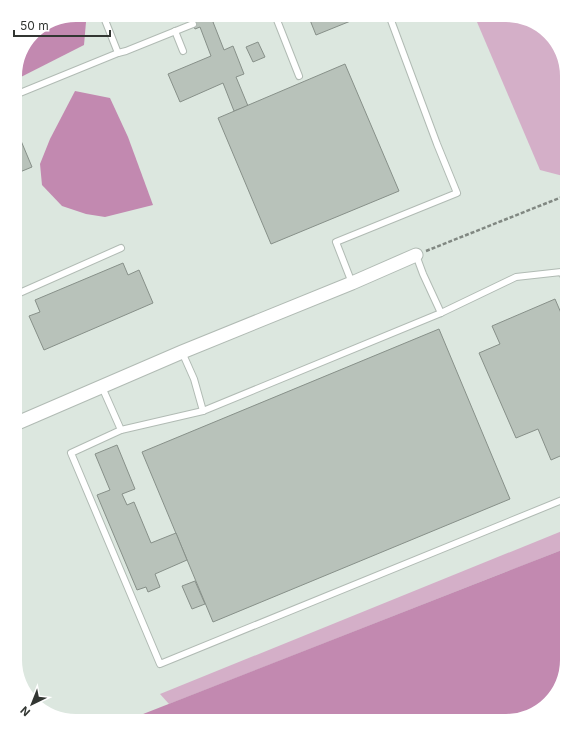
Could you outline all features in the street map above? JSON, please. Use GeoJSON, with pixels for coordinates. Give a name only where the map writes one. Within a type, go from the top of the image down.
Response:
{"type":"FeatureCollection","features":[{"type":"Feature","properties":{"kind":"street"},"geometry":{"type":"LineString","coordinates":[[22,421],[182,352],[352,283],[416,255]]}},
{"type":"Feature","properties":{"kind":"lane"},"geometry":{"type":"LineString","coordinates":[[106,22],[118,53]]}},
{"type":"Feature","properties":{"kind":"lane"},"geometry":{"type":"LineString","coordinates":[[278,22],[299,76]]}},
{"type":"Feature","properties":{"kind":"lane"},"geometry":{"type":"LineString","coordinates":[[352,283],[336,242],[457,193],[392,22]]}},
{"type":"Feature","properties":{"kind":"lane"},"geometry":{"type":"LineString","coordinates":[[22,92],[193,24]]}},
{"type":"Feature","properties":{"kind":"lane"},"geometry":{"type":"LineString","coordinates":[[175,31],[183,51]]}},
{"type":"Feature","properties":{"kind":"lane"},"geometry":{"type":"LineString","coordinates":[[22,292],[121,248]]}},
{"type":"Feature","properties":{"kind":"lane"},"geometry":{"type":"LineString","coordinates":[[416,255],[441,313]]}},
{"type":"Feature","properties":{"kind":"lane"},"geometry":{"type":"LineString","coordinates":[[560,272],[516,277],[441,313],[203,411],[121,430],[71,453],[160,664],[560,501]]}},
{"type":"Feature","properties":{"kind":"lane"},"geometry":{"type":"LineString","coordinates":[[182,352],[194,379],[203,411]]}},
{"type":"Feature","properties":{"kind":"lane"},"geometry":{"type":"LineString","coordinates":[[102,387],[121,430]]}},
{"type":"Feature","properties":{"kind":"path"},"geometry":{"type":"LineString","coordinates":[[416,255],[560,198]]}},
{"type":"Feature","properties":{"kind":"shaded area"},"geometry":{"type":"Polygon","coordinates":[[[86,22],[84,45],[22,76],[26,55],[31,46],[46,31],[55,26],[65,23],[86,22]]]}},
{"type":"Feature","properties":{"kind":"shaded area"},"geometry":{"type":"Polygon","coordinates":[[[477,22],[510,22],[523,25],[539,33],[551,46],[554,52],[560,69],[560,175],[540,170],[477,22]]]}},
{"type":"Feature","properties":{"kind":"shaded area"},"geometry":{"type":"Polygon","coordinates":[[[75,91],[110,98],[128,137],[153,205],[105,217],[86,214],[62,206],[42,185],[40,164],[50,139],[75,91]]]}},
{"type":"Feature","properties":{"kind":"shaded area"},"geometry":{"type":"Polygon","coordinates":[[[560,532],[560,551],[169,704],[160,694],[560,532]]]}},
{"type":"Feature","properties":{"kind":"shaded area"},"geometry":{"type":"Polygon","coordinates":[[[560,551],[560,667],[554,684],[547,696],[542,701],[527,710],[513,714],[143,714],[560,551]]]}},
{"type":"Feature","properties":{"kind":"building"},"geometry":{"type":"Polygon","coordinates":[[[192,22],[213,22],[224,50],[233,46],[244,74],[236,77],[248,106],[234,111],[223,83],[180,102],[168,74],[211,56],[200,27],[195,29],[192,22]]]}},
{"type":"Feature","properties":{"kind":"building"},"geometry":{"type":"Polygon","coordinates":[[[311,22],[348,22],[316,35],[311,22]]]}},
{"type":"Feature","properties":{"kind":"building"},"geometry":{"type":"Polygon","coordinates":[[[258,42],[265,57],[253,62],[246,47],[258,42]]]}},
{"type":"Feature","properties":{"kind":"building"},"geometry":{"type":"Polygon","coordinates":[[[345,64],[399,191],[271,244],[218,118],[345,64]]]}},
{"type":"Feature","properties":{"kind":"building"},"geometry":{"type":"Polygon","coordinates":[[[22,143],[32,167],[22,171],[22,143]]]}},
{"type":"Feature","properties":{"kind":"building"},"geometry":{"type":"Polygon","coordinates":[[[123,263],[128,275],[139,270],[153,303],[44,350],[29,316],[40,312],[35,300],[123,263]]]}},
{"type":"Feature","properties":{"kind":"building"},"geometry":{"type":"Polygon","coordinates":[[[555,299],[560,311],[560,456],[551,460],[538,429],[516,438],[479,353],[500,344],[492,326],[555,299]]]}},
{"type":"Feature","properties":{"kind":"building"},"geometry":{"type":"Polygon","coordinates":[[[439,329],[510,499],[213,622],[142,452],[439,329]]]}},
{"type":"Feature","properties":{"kind":"building"},"geometry":{"type":"Polygon","coordinates":[[[117,445],[135,489],[122,494],[127,505],[134,502],[151,543],[176,533],[187,560],[155,574],[160,587],[148,592],[146,587],[137,590],[97,495],[110,490],[95,454],[117,445]]]}},
{"type":"Feature","properties":{"kind":"building"},"geometry":{"type":"Polygon","coordinates":[[[195,581],[205,604],[192,609],[182,586],[195,581]]]}}]}
